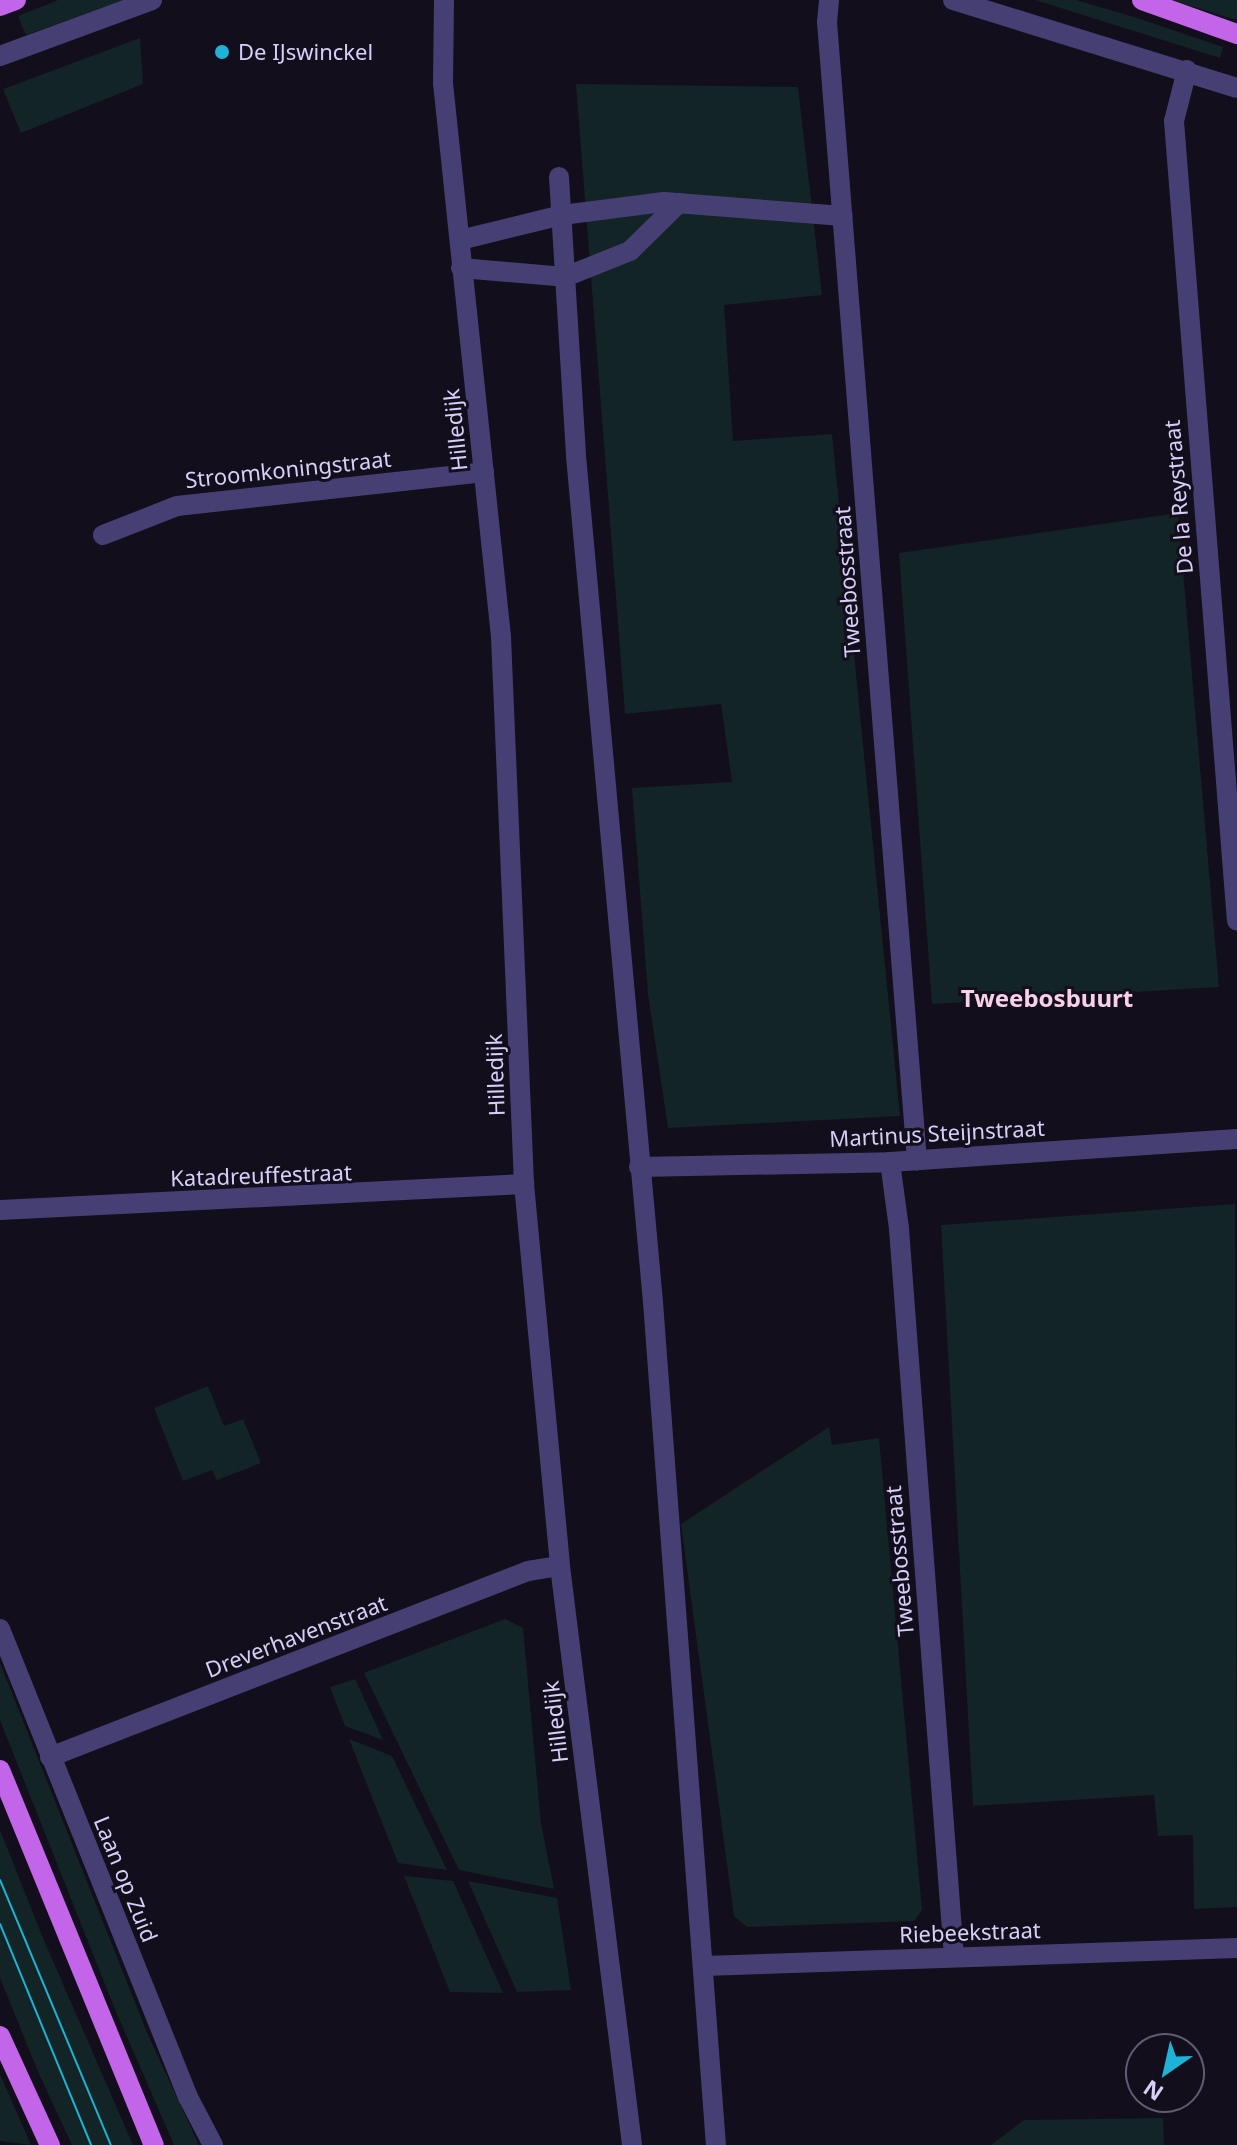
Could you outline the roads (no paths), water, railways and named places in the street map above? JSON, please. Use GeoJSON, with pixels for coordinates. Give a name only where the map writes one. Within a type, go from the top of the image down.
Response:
{"type":"FeatureCollection","features":[{"type":"Feature","properties":{"kind":"main road"},"geometry":{"type":"LineString","coordinates":[[0,6],[16,0]]}},
{"type":"Feature","properties":{"kind":"main road"},"geometry":{"type":"LineString","coordinates":[[1142,0],[1237,34]]}},
{"type":"Feature","properties":{"kind":"main road"},"geometry":{"type":"LineString","coordinates":[[0,1770],[154,2145]]}},
{"type":"Feature","properties":{"kind":"main road"},"geometry":{"type":"LineString","coordinates":[[0,2036],[50,2145]]}},
{"type":"Feature","properties":{"kind":"street"},"geometry":{"type":"LineString","coordinates":[[0,56],[152,0]]}},
{"type":"Feature","properties":{"kind":"street","name":"Hilledijk"},"geometry":{"type":"LineString","coordinates":[[444,0],[443,83],[501,637],[524,1184],[560,1566],[632,2145]]}},
{"type":"Feature","properties":{"kind":"street","name":"Tweebosstraat"},"geometry":{"type":"LineString","coordinates":[[829,0],[842,216],[917,1160]]}},
{"type":"Feature","properties":{"kind":"street"},"geometry":{"type":"LineString","coordinates":[[953,0],[1237,88]]}},
{"type":"Feature","properties":{"kind":"street","name":"De la Reystraat"},"geometry":{"type":"LineString","coordinates":[[1187,70],[1174,121],[1237,921]]}},
{"type":"Feature","properties":{"kind":"street"},"geometry":{"type":"LineString","coordinates":[[559,177],[716,2145]]}},
{"type":"Feature","properties":{"kind":"street"},"geometry":{"type":"LineString","coordinates":[[460,240],[562,215],[679,203],[842,216]]}},
{"type":"Feature","properties":{"kind":"street"},"geometry":{"type":"LineString","coordinates":[[461,268],[565,277],[630,251],[679,203]]}},
{"type":"Feature","properties":{"kind":"street","name":"Stroomkoningstraat"},"geometry":{"type":"LineString","coordinates":[[103,535],[177,506],[484,472]]}},
{"type":"Feature","properties":{"kind":"street","name":"Martinus Steijnstraat"},"geometry":{"type":"LineString","coordinates":[[639,1167],[890,1162],[1237,1139]]}},
{"type":"Feature","properties":{"kind":"street","name":"Tweebosstraat"},"geometry":{"type":"LineString","coordinates":[[890,1162],[954,1957]]}},
{"type":"Feature","properties":{"kind":"street","name":"Katadreuffestraat"},"geometry":{"type":"LineString","coordinates":[[0,1210],[524,1184]]}},
{"type":"Feature","properties":{"kind":"street","name":"Dreverhavenstraat"},"geometry":{"type":"LineString","coordinates":[[50,1757],[528,1571],[560,1566]]}},
{"type":"Feature","properties":{"kind":"street","name":"Laan op Zuid"},"geometry":{"type":"LineString","coordinates":[[0,1629],[50,1757],[213,2145]]}},
{"type":"Feature","properties":{"kind":"street","name":"Riebeekstraat"},"geometry":{"type":"LineString","coordinates":[[704,1966],[1237,1948]]}},
{"type":"Feature","properties":{"kind":"tram line"},"geometry":{"type":"LineString","coordinates":[[0,1880],[111,2145]]}},
{"type":"Feature","properties":{"kind":"tram line"},"geometry":{"type":"LineString","coordinates":[[0,1924],[91,2145]]}},
{"type":"Feature","properties":{"kind":"place","name":"De IJswinckel"},"geometry":{"type":"Point","coordinates":[222,52]}},
{"type":"Feature","properties":{"kind":"district","name":"Tweebosbuurt"},"geometry":{"type":"Point","coordinates":[1047,998]}}]}
